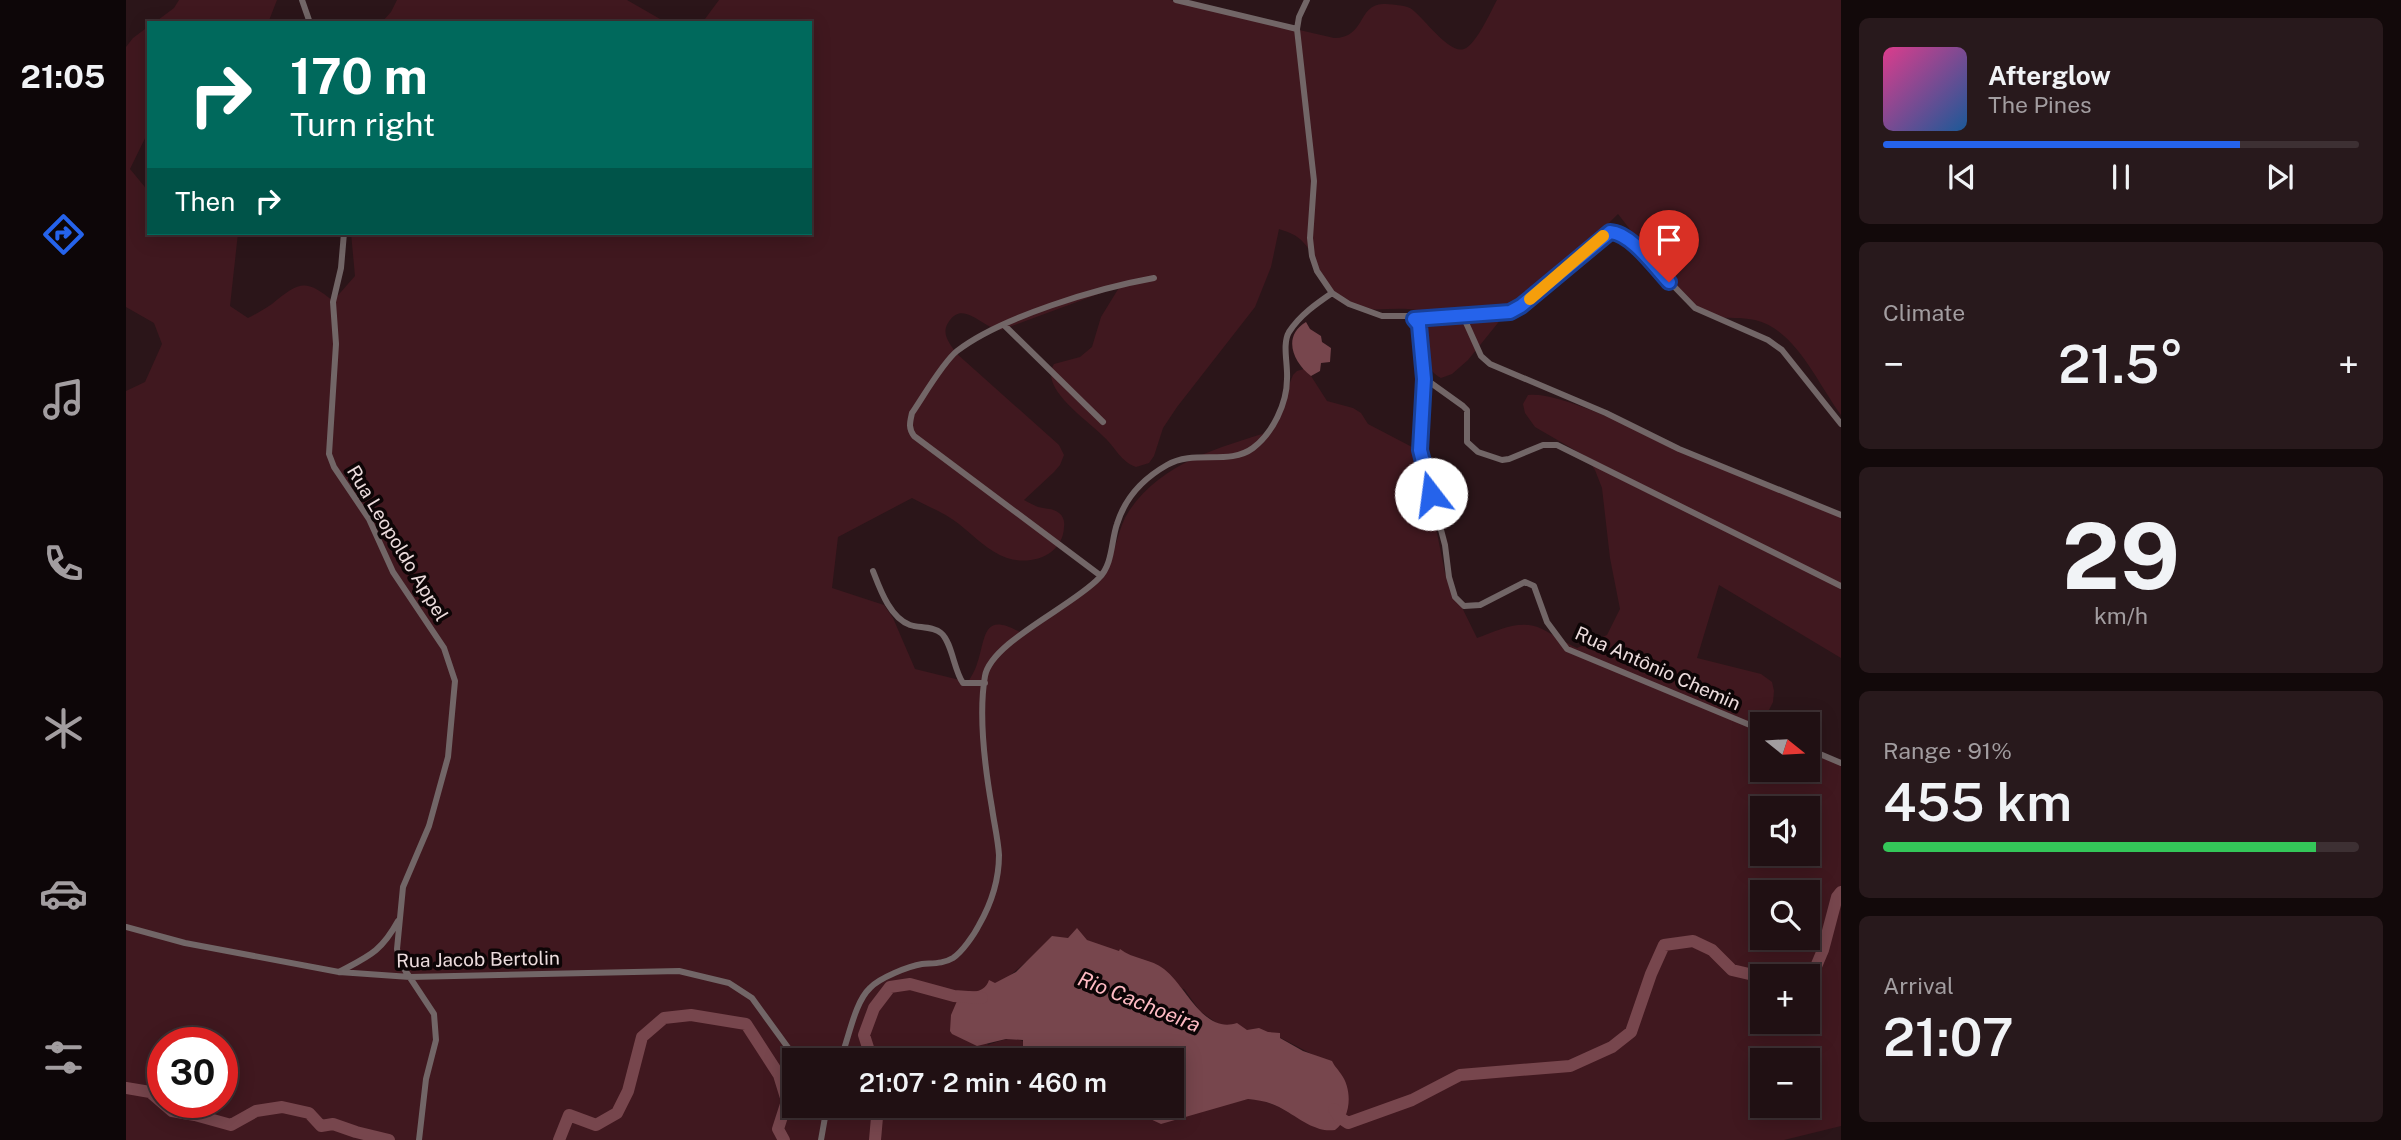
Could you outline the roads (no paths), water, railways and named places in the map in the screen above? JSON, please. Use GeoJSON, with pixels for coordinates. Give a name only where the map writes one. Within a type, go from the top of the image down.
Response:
{"type":"FeatureCollection","features":[{"type":"Feature","properties":{"kind":"street"},"geometry":{"type":"LineString","coordinates":[[302,0],[309,21]]}},
{"type":"Feature","properties":{"kind":"street"},"geometry":{"type":"LineString","coordinates":[[1177,0],[1297,29]]}},
{"type":"Feature","properties":{"kind":"street"},"geometry":{"type":"LineString","coordinates":[[1307,0],[1297,29],[1314,181],[1310,238],[1317,271],[1332,293],[1349,304],[1382,316],[1414,319],[1500,314],[1521,306],[1605,234],[1616,232],[1631,242],[1695,308],[1768,340],[1782,350],[1841,425]]}},
{"type":"Feature","properties":{"kind":"street","name":"Rua Leopoldo Appel"},"geometry":{"type":"LineString","coordinates":[[344,235],[341,268],[333,302],[335,344],[329,454],[334,467],[369,519],[393,572],[444,648],[455,681],[447,757],[429,825],[403,887],[397,949],[401,964],[434,1014],[436,1040],[426,1079],[419,1140]]}},
{"type":"Feature","properties":{"kind":"street"},"geometry":{"type":"LineString","coordinates":[[1101,576],[910,431],[910,421],[912,413],[954,353],[1033,312],[1128,282],[1154,278]]}},
{"type":"Feature","properties":{"kind":"street"},"geometry":{"type":"LineString","coordinates":[[844,1048],[862,997],[872,985],[921,964],[938,964],[955,957],[978,928],[988,906],[996,882],[999,854],[986,775],[984,721],[985,674],[992,659],[1004,646],[1080,596],[1101,576],[1106,568],[1124,505],[1141,483],[1169,463],[1190,457],[1240,455],[1263,440],[1285,397],[1288,334],[1307,310],[1332,293]]}},
{"type":"Feature","properties":{"kind":"street"},"geometry":{"type":"LineString","coordinates":[[1463,316],[1481,356],[1490,364],[1606,413],[1679,449],[1841,515]]}},
{"type":"Feature","properties":{"kind":"street","name":"Rua Antônio Chemin"},"geometry":{"type":"LineString","coordinates":[[1414,319],[1419,325],[1424,379],[1420,450],[1445,545],[1449,577],[1455,597],[1464,606],[1480,605],[1525,582],[1534,586],[1547,622],[1567,649],[1750,725]]}},
{"type":"Feature","properties":{"kind":"street"},"geometry":{"type":"LineString","coordinates":[[1004,325],[1103,422]]}},
{"type":"Feature","properties":{"kind":"street"},"geometry":{"type":"LineString","coordinates":[[1424,379],[1466,410],[1467,442],[1478,452],[1502,460],[1543,445],[1557,446],[1841,586]]}},
{"type":"Feature","properties":{"kind":"street"},"geometry":{"type":"LineString","coordinates":[[873,571],[883,596],[904,621],[934,629],[944,635],[963,683],[985,683]]}},
{"type":"Feature","properties":{"kind":"street"},"geometry":{"type":"LineString","coordinates":[[1820,754],[1841,763]]}},
{"type":"Feature","properties":{"kind":"street"},"geometry":{"type":"LineString","coordinates":[[339,972],[375,953],[400,916]]}},
{"type":"Feature","properties":{"kind":"street","name":"Rua Jacob Bertolin"},"geometry":{"type":"LineString","coordinates":[[126,927],[185,943],[339,972],[410,977],[678,971],[729,983],[752,999],[788,1048]]}},
{"type":"Feature","properties":{"kind":"street"},"geometry":{"type":"LineString","coordinates":[[821,1140],[825,1118]]}},
{"type":"Feature","properties":{"kind":"water"},"geometry":{"type":"Polygon","coordinates":[[[1306,322],[1310,329],[1321,336],[1322,342],[1331,348],[1330,362],[1321,363],[1320,371],[1311,376],[1299,364],[1292,342],[1294,334],[1306,322]]]}},
{"type":"Feature","properties":{"kind":"water"},"geometry":{"type":"Polygon","coordinates":[[[1077,928],[1087,940],[1119,951],[1120,949],[1159,966],[1172,977],[1196,1007],[1214,1022],[1225,1025],[1237,1023],[1247,1030],[1259,1028],[1280,1033],[1280,1038],[1303,1051],[1332,1061],[1345,1081],[1349,1096],[1347,1111],[1340,1125],[1335,1130],[1320,1129],[1275,1105],[1248,1099],[1184,1117],[1184,1048],[1028,1048],[1023,1047],[1023,1040],[1006,1039],[977,1046],[952,1034],[951,1015],[957,1001],[967,997],[969,991],[981,990],[989,980],[995,983],[1016,972],[1052,936],[1068,938],[1077,928]]]}},
{"type":"Feature","properties":{"kind":"water"},"geometry":{"type":"Polygon","coordinates":[[[1148,1118],[1182,1118],[1161,1124],[1148,1118]]]}},
{"type":"Feature","properties":{"kind":"waterway","name":"Rio Cachoeira"},"geometry":{"type":"LineString","coordinates":[[1817,964],[1837,897],[1841,892]]}},
{"type":"Feature","properties":{"kind":"waterway","name":"Rio Cachoeira"},"geometry":{"type":"LineString","coordinates":[[1334,1109],[1339,1117],[1348,1123],[1412,1100],[1460,1075],[1570,1066],[1612,1047],[1631,1032],[1664,945],[1693,941],[1712,950],[1732,970],[1750,974]]}},
{"type":"Feature","properties":{"kind":"waterway","name":"Rio Cachoeira"},"geometry":{"type":"LineString","coordinates":[[868,1048],[864,1035],[874,1008],[890,987],[910,984],[954,996],[982,998]]}},
{"type":"Feature","properties":{"kind":"waterway","name":"Rio Cachoeira"},"geometry":{"type":"LineString","coordinates":[[559,1140],[569,1115],[596,1125],[617,1113],[628,1091],[642,1037],[664,1018],[691,1015],[746,1024],[779,1075],[787,1101],[778,1129],[784,1140]]}},
{"type":"Feature","properties":{"kind":"waterway","name":"Rio Cachoeira"},"geometry":{"type":"LineString","coordinates":[[126,1088],[150,1092],[172,1111],[231,1125],[256,1111],[282,1107],[309,1113],[321,1126],[333,1124],[389,1140]]}},
{"type":"Feature","properties":{"kind":"waterway","name":"Rio Cachoeira"},"geometry":{"type":"LineString","coordinates":[[875,1140],[877,1118]]}}]}
